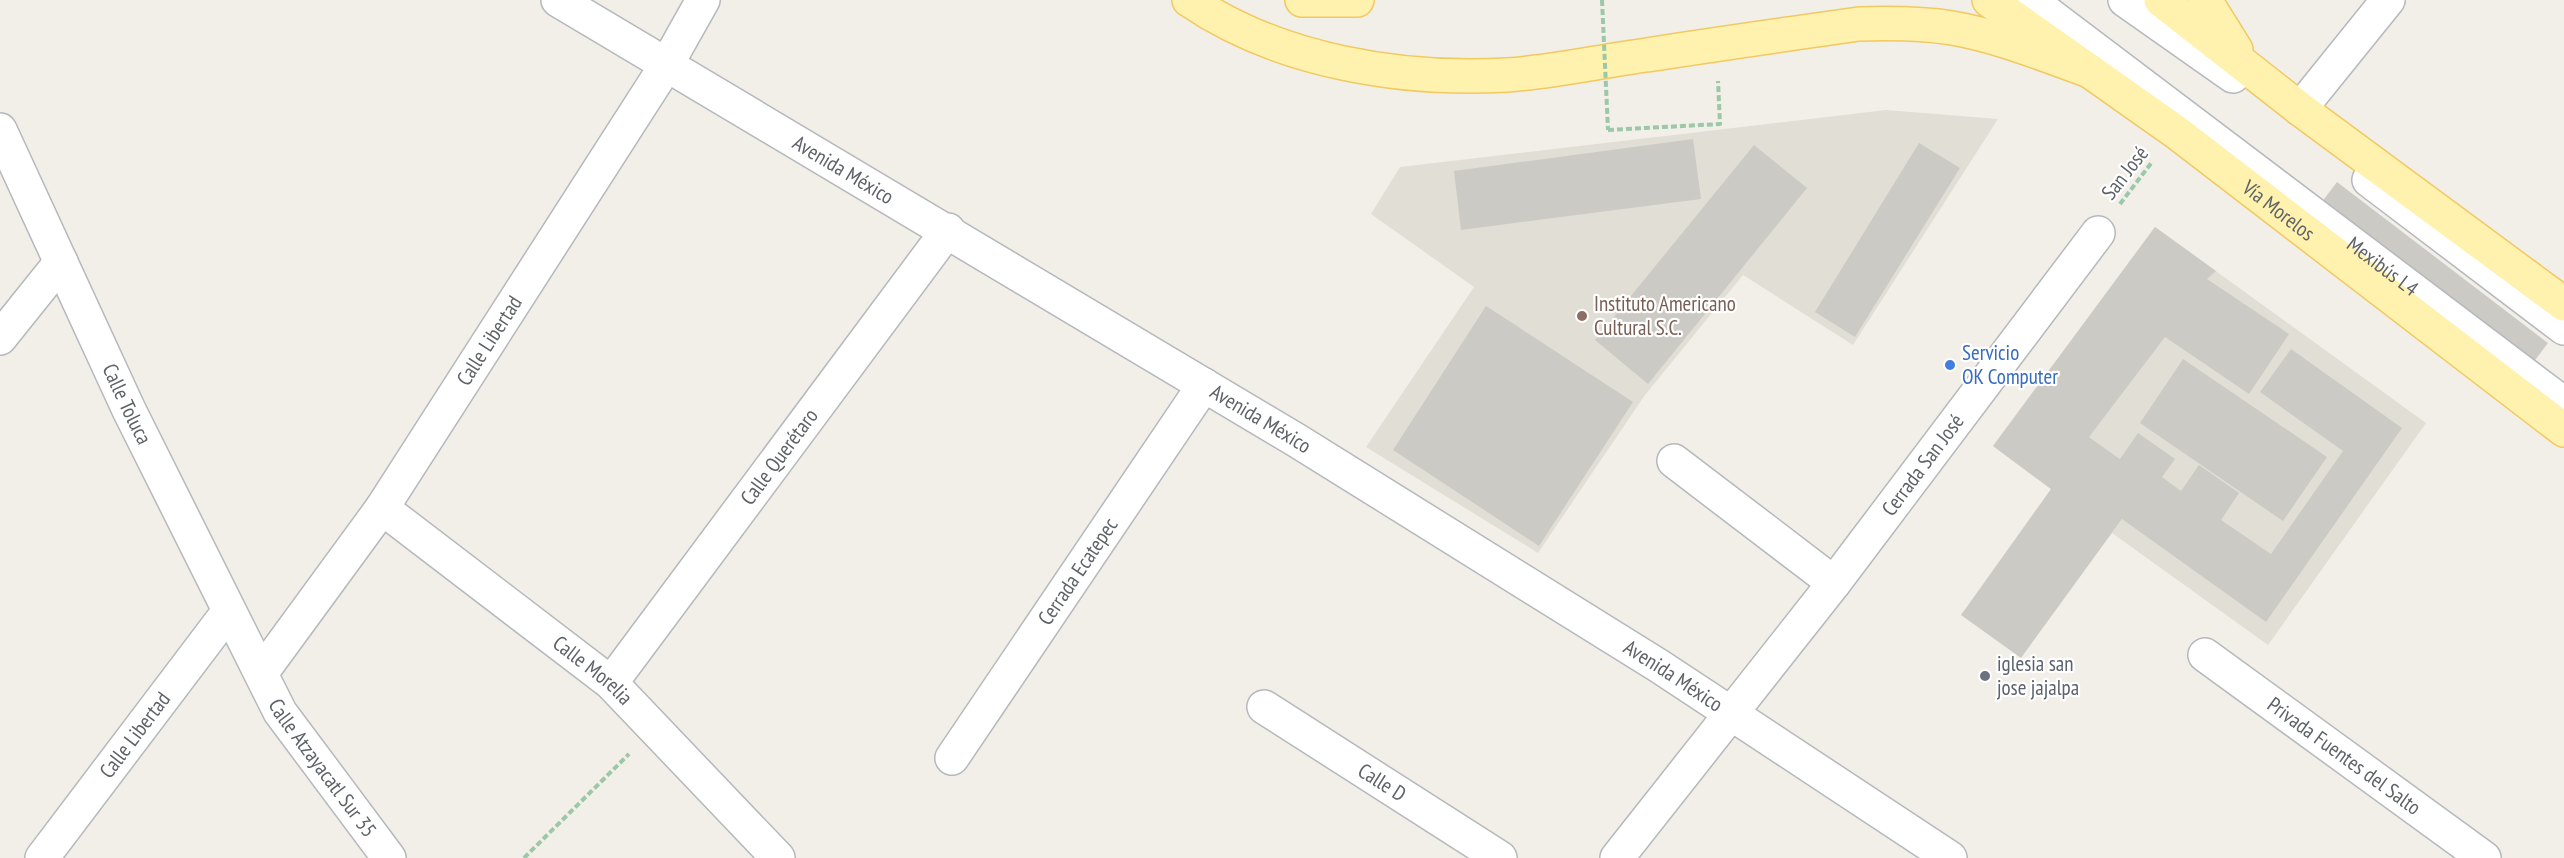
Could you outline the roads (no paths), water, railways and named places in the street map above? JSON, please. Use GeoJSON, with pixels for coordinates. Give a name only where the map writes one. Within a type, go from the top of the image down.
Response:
{"type":"FeatureCollection","features":[{"type":"Feature","properties":{"kind":"main road"},"geometry":{"type":"LineString","coordinates":[[1189,0],[1233,26],[1270,42],[1324,58],[1378,68],[1443,75],[1508,75],[1858,24],[1904,23],[1952,28],[1999,40],[2090,71]]}},
{"type":"Feature","properties":{"kind":"main road"},"geometry":{"type":"LineString","coordinates":[[1302,0],[1357,0]]}},
{"type":"Feature","properties":{"kind":"main road","name":"Vía Morelos"},"geometry":{"type":"LineString","coordinates":[[1989,0],[2176,132],[2564,430]]}},
{"type":"Feature","properties":{"kind":"main road"},"geometry":{"type":"LineString","coordinates":[[2161,0],[2300,109],[2564,304]]}},
{"type":"Feature","properties":{"kind":"main road"},"geometry":{"type":"LineString","coordinates":[[2205,0],[2245,67]]}},
{"type":"Feature","properties":{"kind":"street","name":"Avenida México"},"geometry":{"type":"LineString","coordinates":[[558,0],[948,230],[1204,385],[1731,713],[1950,858]]}},
{"type":"Feature","properties":{"kind":"street","name":"Calle Libertad"},"geometry":{"type":"LineString","coordinates":[[262,672],[382,508],[667,64],[703,0]]}},
{"type":"Feature","properties":{"kind":"street","name":"Mexibús L4"},"geometry":{"type":"LineString","coordinates":[[2030,0],[2564,405]]}},
{"type":"Feature","properties":{"kind":"street"},"geometry":{"type":"LineString","coordinates":[[2125,0],[2198,50],[2564,328]]}},
{"type":"Feature","properties":{"kind":"street"},"geometry":{"type":"LineString","coordinates":[[2300,109],[2388,0]]}},
{"type":"Feature","properties":{"kind":"street","name":"Calle Toluca"},"geometry":{"type":"LineString","coordinates":[[0,130],[129,410],[229,611],[262,672]]}},
{"type":"Feature","properties":{"kind":"street","name":"Calle Querétaro"},"geometry":{"type":"LineString","coordinates":[[611,683],[948,230]]}},
{"type":"Feature","properties":{"kind":"street","name":"Cerrada San José"},"geometry":{"type":"LineString","coordinates":[[1617,858],[1834,583],[2098,233]]}},
{"type":"Feature","properties":{"kind":"street"},"geometry":{"type":"LineString","coordinates":[[0,338],[61,262]]}},
{"type":"Feature","properties":{"kind":"street","name":"Cerrada Ecatepec"},"geometry":{"type":"LineString","coordinates":[[952,758],[1204,385]]}},
{"type":"Feature","properties":{"kind":"street"},"geometry":{"type":"LineString","coordinates":[[1674,461],[1834,583]]}},
{"type":"Feature","properties":{"kind":"street","name":"Calle Morelia"},"geometry":{"type":"LineString","coordinates":[[382,508],[611,683],[778,858]]}},
{"type":"Feature","properties":{"kind":"street","name":"Calle Libertad"},"geometry":{"type":"LineString","coordinates":[[42,858],[229,611]]}},
{"type":"Feature","properties":{"kind":"street","name":"Privada Fuentes del Salto"},"geometry":{"type":"LineString","coordinates":[[2205,655],[2484,858]]}},
{"type":"Feature","properties":{"kind":"street","name":"Calle Atzayacatl Sur 35"},"geometry":{"type":"LineString","coordinates":[[262,672],[280,712],[389,858]]}},
{"type":"Feature","properties":{"kind":"street","name":"Calle D"},"geometry":{"type":"LineString","coordinates":[[1264,707],[1500,858]]}},
{"type":"Feature","properties":{"kind":"place","name":"Instituto Americano Cultural S.C."},"geometry":{"type":"Point","coordinates":[1582,316]}},
{"type":"Feature","properties":{"kind":"place","name":"Servicio OK Computer"},"geometry":{"type":"Point","coordinates":[1950,365]}},
{"type":"Feature","properties":{"kind":"place","name":"iglesia san jose jajalpa"},"geometry":{"type":"Point","coordinates":[1985,676]}}]}
